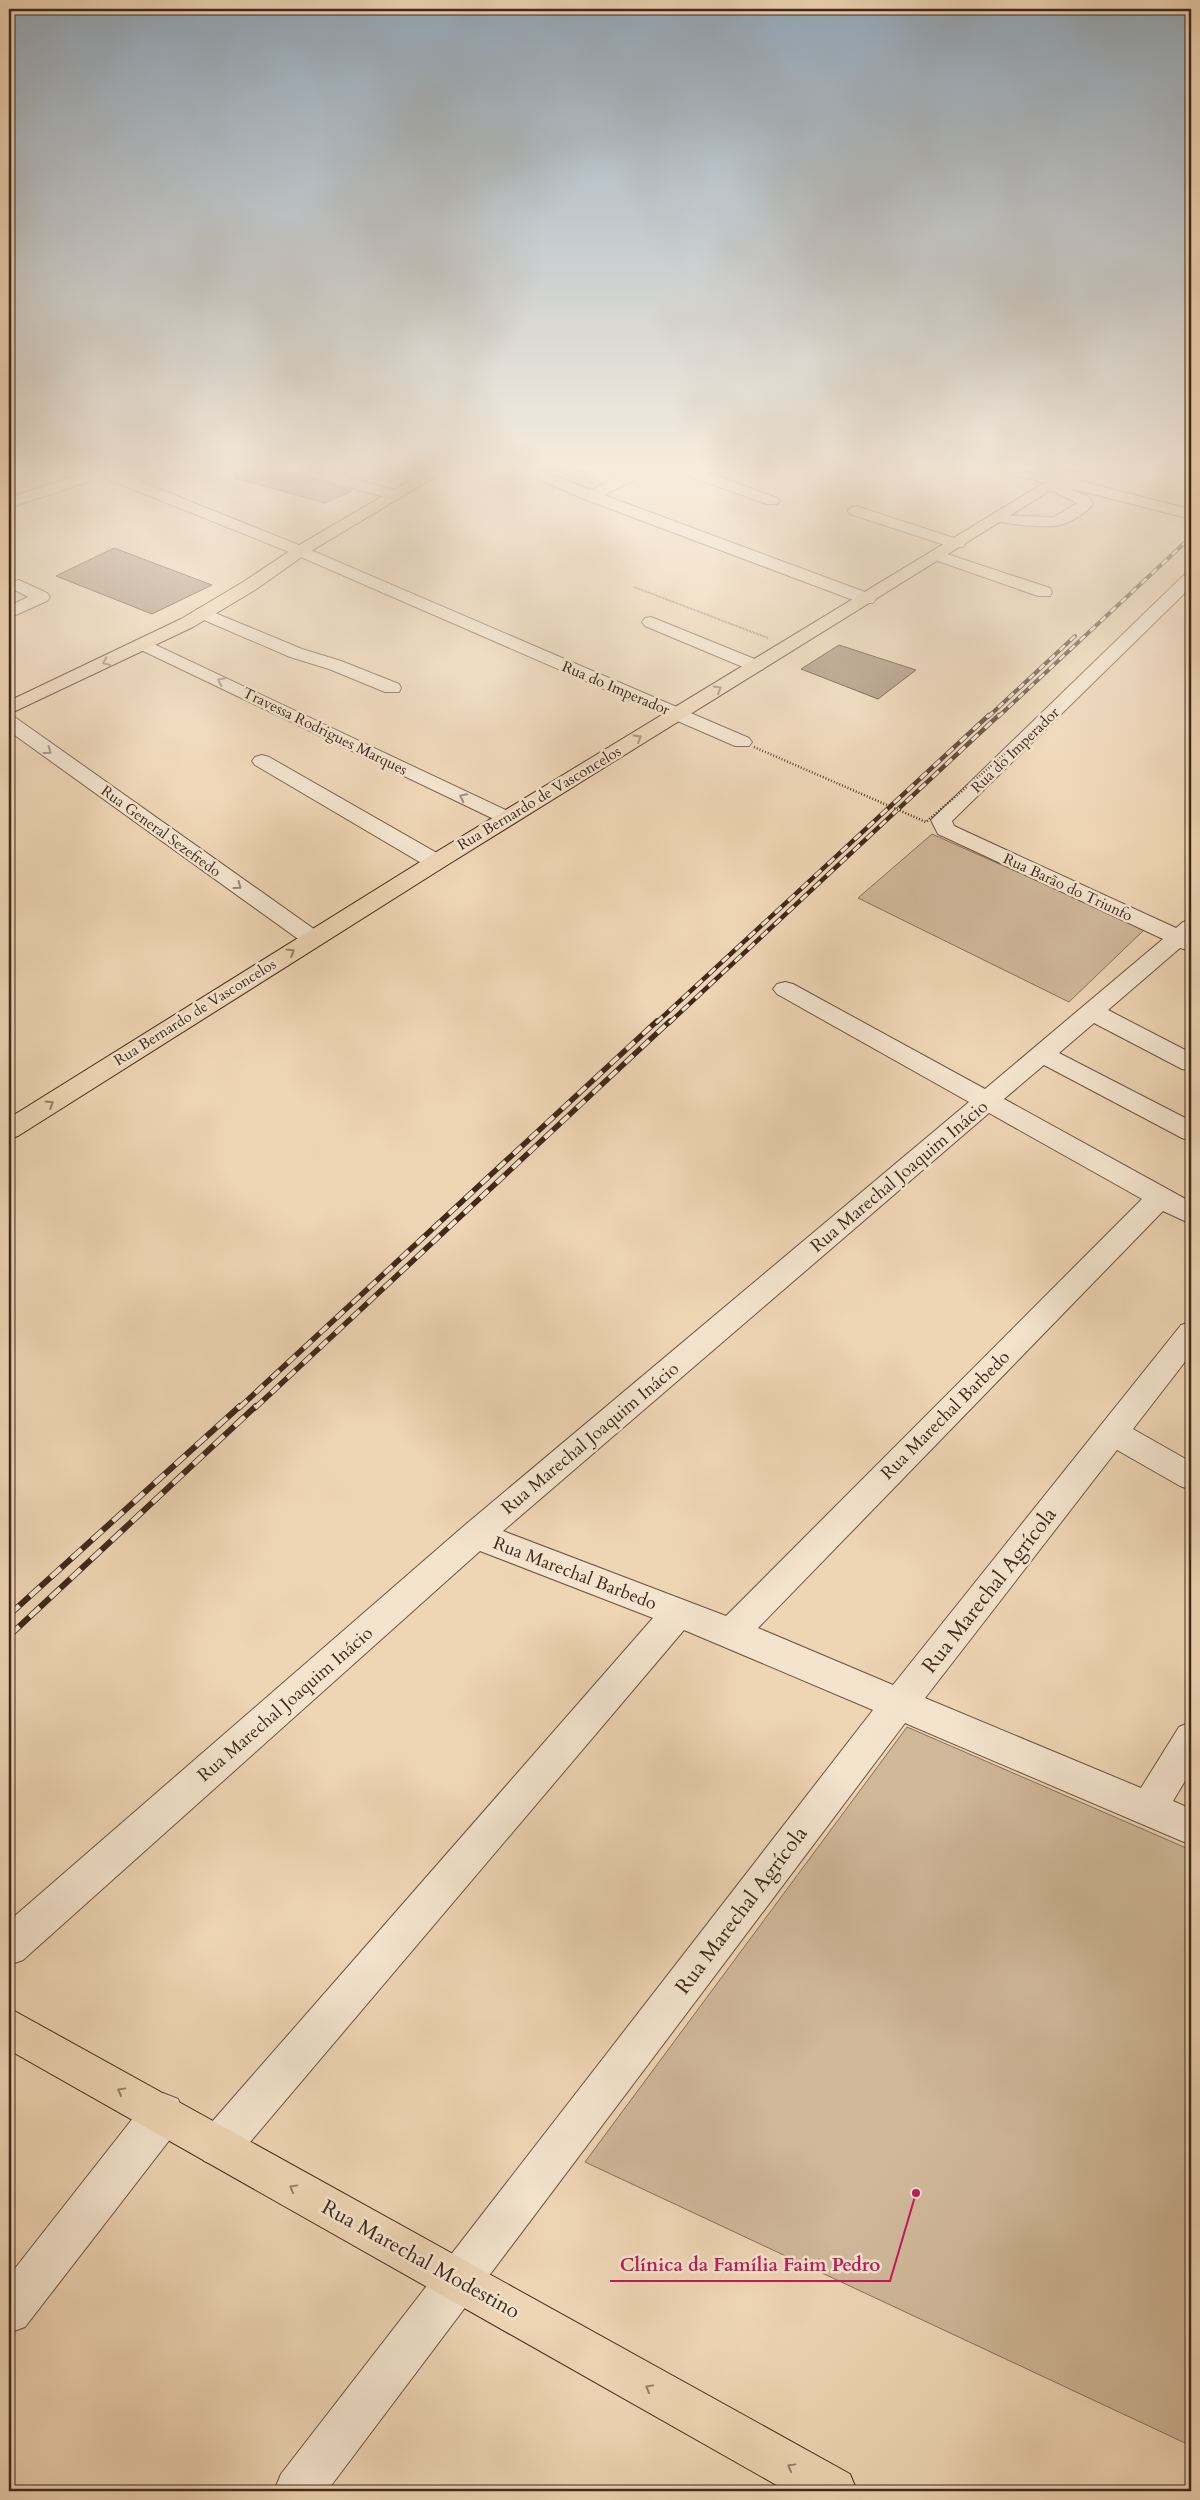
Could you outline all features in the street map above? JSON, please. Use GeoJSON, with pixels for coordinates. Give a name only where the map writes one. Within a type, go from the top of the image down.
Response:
{"type":"FeatureCollection","features":[{"type":"Feature","properties":{"kind":"main road"},"geometry":{"type":"LineString","coordinates":[[9,708],[143,644],[203,613],[241,589]]}},
{"type":"Feature","properties":{"kind":"main road","name":"Rua Bernardo de Vasconcelos"},"geometry":{"type":"LineString","coordinates":[[9,1130],[507,818],[884,589]]}},
{"type":"Feature","properties":{"kind":"main road","name":"Rua Marechal Modestino"},"geometry":{"type":"LineString","coordinates":[[9,2028],[833,2491]]}},
{"type":"Feature","properties":{"kind":"street"},"geometry":{"type":"LineString","coordinates":[[9,613],[41,597],[26,589]]}},
{"type":"Feature","properties":{"kind":"street","name":"Rua do Imperador"},"geometry":{"type":"LineString","coordinates":[[387,589],[748,745]]}},
{"type":"Feature","properties":{"kind":"street"},"geometry":{"type":"LineString","coordinates":[[847,589],[870,597]]}},
{"type":"Feature","properties":{"kind":"street"},"geometry":{"type":"LineString","coordinates":[[1034,589],[1044,592]]}},
{"type":"Feature","properties":{"kind":"street","name":"Rua do Imperador"},"geometry":{"type":"LineString","coordinates":[[945,830],[941,820],[1096,673],[1180,589]]}},
{"type":"Feature","properties":{"kind":"street"},"geometry":{"type":"LineString","coordinates":[[203,613],[296,653],[335,665],[392,688]]}},
{"type":"Feature","properties":{"kind":"street"},"geometry":{"type":"LineString","coordinates":[[651,622],[756,666]]}},
{"type":"Feature","properties":{"kind":"street","name":"Travessa Rodrigues Marques"},"geometry":{"type":"LineString","coordinates":[[143,644],[507,818]]}},
{"type":"Feature","properties":{"kind":"street","name":"Rua General Sezefredo"},"geometry":{"type":"LineString","coordinates":[[9,722],[312,939]]}},
{"type":"Feature","properties":{"kind":"street"},"geometry":{"type":"LineString","coordinates":[[262,761],[436,862]]}},
{"type":"Feature","properties":{"kind":"street","name":"Rua Barão do Triunfo"},"geometry":{"type":"LineString","coordinates":[[945,830],[1187,936]]}},
{"type":"Feature","properties":{"kind":"street","name":"Rua Marechal Joaquim Inácio"},"geometry":{"type":"LineString","coordinates":[[9,1946],[476,1535],[1042,1054],[1187,936]]}},
{"type":"Feature","properties":{"kind":"street"},"geometry":{"type":"LineString","coordinates":[[785,990],[1191,1214]]}},
{"type":"Feature","properties":{"kind":"street"},"geometry":{"type":"LineString","coordinates":[[1092,1012],[1191,1063]]}},
{"type":"Feature","properties":{"kind":"street"},"geometry":{"type":"LineString","coordinates":[[1042,1054],[1191,1132]]}},
{"type":"Feature","properties":{"kind":"street","name":"Rua Marechal Barbedo"},"geometry":{"type":"LineString","coordinates":[[730,1633],[1160,1197]]}},
{"type":"Feature","properties":{"kind":"street","name":"Rua Marechal Agrícola"},"geometry":{"type":"LineString","coordinates":[[298,2491],[899,1704],[1191,1333]]}},
{"type":"Feature","properties":{"kind":"street"},"geometry":{"type":"LineString","coordinates":[[1114,1433],[1191,1477]]}},
{"type":"Feature","properties":{"kind":"street","name":"Rua Marechal Barbedo"},"geometry":{"type":"LineString","coordinates":[[476,1535],[730,1633],[1191,1827]]}},
{"type":"Feature","properties":{"kind":"street"},"geometry":{"type":"LineString","coordinates":[[219,2146],[678,1613]]}},
{"type":"Feature","properties":{"kind":"street"},"geometry":{"type":"LineString","coordinates":[[1148,1809],[1191,1739]]}},
{"type":"Feature","properties":{"kind":"street"},"geometry":{"type":"LineString","coordinates":[[9,2311],[163,2114]]}},
{"type":"Feature","properties":{"kind":"path"},"geometry":{"type":"LineString","coordinates":[[638,589],[790,646]]}},
{"type":"Feature","properties":{"kind":"path"},"geometry":{"type":"LineString","coordinates":[[748,745],[926,822],[1007,752]]}},
{"type":"Feature","properties":{"kind":"shaded area"},"geometry":{"type":"Polygon","coordinates":[[[932,834],[1145,929],[1069,1002],[858,898],[932,834]]]}},
{"type":"Feature","properties":{"kind":"shaded area"},"geometry":{"type":"Polygon","coordinates":[[[907,1727],[1191,1850],[1191,2418],[1185,2443],[585,2162],[907,1727]]]}},
{"type":"Feature","properties":{"kind":"building"},"geometry":{"type":"Polygon","coordinates":[[[88,589],[204,589],[152,614],[88,589]]]}},
{"type":"Feature","properties":{"kind":"building"},"geometry":{"type":"Polygon","coordinates":[[[839,645],[916,670],[878,699],[801,669],[839,645]]]}},
{"type":"Feature","properties":{"kind":"railway"},"geometry":{"type":"LineString","coordinates":[[998,717],[1136,589]]}},
{"type":"Feature","properties":{"kind":"railway"},"geometry":{"type":"LineString","coordinates":[[988,717],[1075,636]]}},
{"type":"Feature","properties":{"kind":"railway"},"geometry":{"type":"LineString","coordinates":[[656,1023],[989,715]]}},
{"type":"Feature","properties":{"kind":"railway"},"geometry":{"type":"LineString","coordinates":[[669,1023],[999,715]]}},
{"type":"Feature","properties":{"kind":"railway"},"geometry":{"type":"LineString","coordinates":[[239,1408],[657,1021]]}},
{"type":"Feature","properties":{"kind":"railway"},"geometry":{"type":"LineString","coordinates":[[255,1408],[670,1021]]}},
{"type":"Feature","properties":{"kind":"railway"},"geometry":{"type":"LineString","coordinates":[[9,1615],[240,1406]]}},
{"type":"Feature","properties":{"kind":"railway"},"geometry":{"type":"LineString","coordinates":[[9,1636],[256,1406]]}},
{"type":"Feature","properties":{"kind":"place","name":"Clínica da Família Faim Pedro"},"geometry":{"type":"Point","coordinates":[916,2193]}}]}
